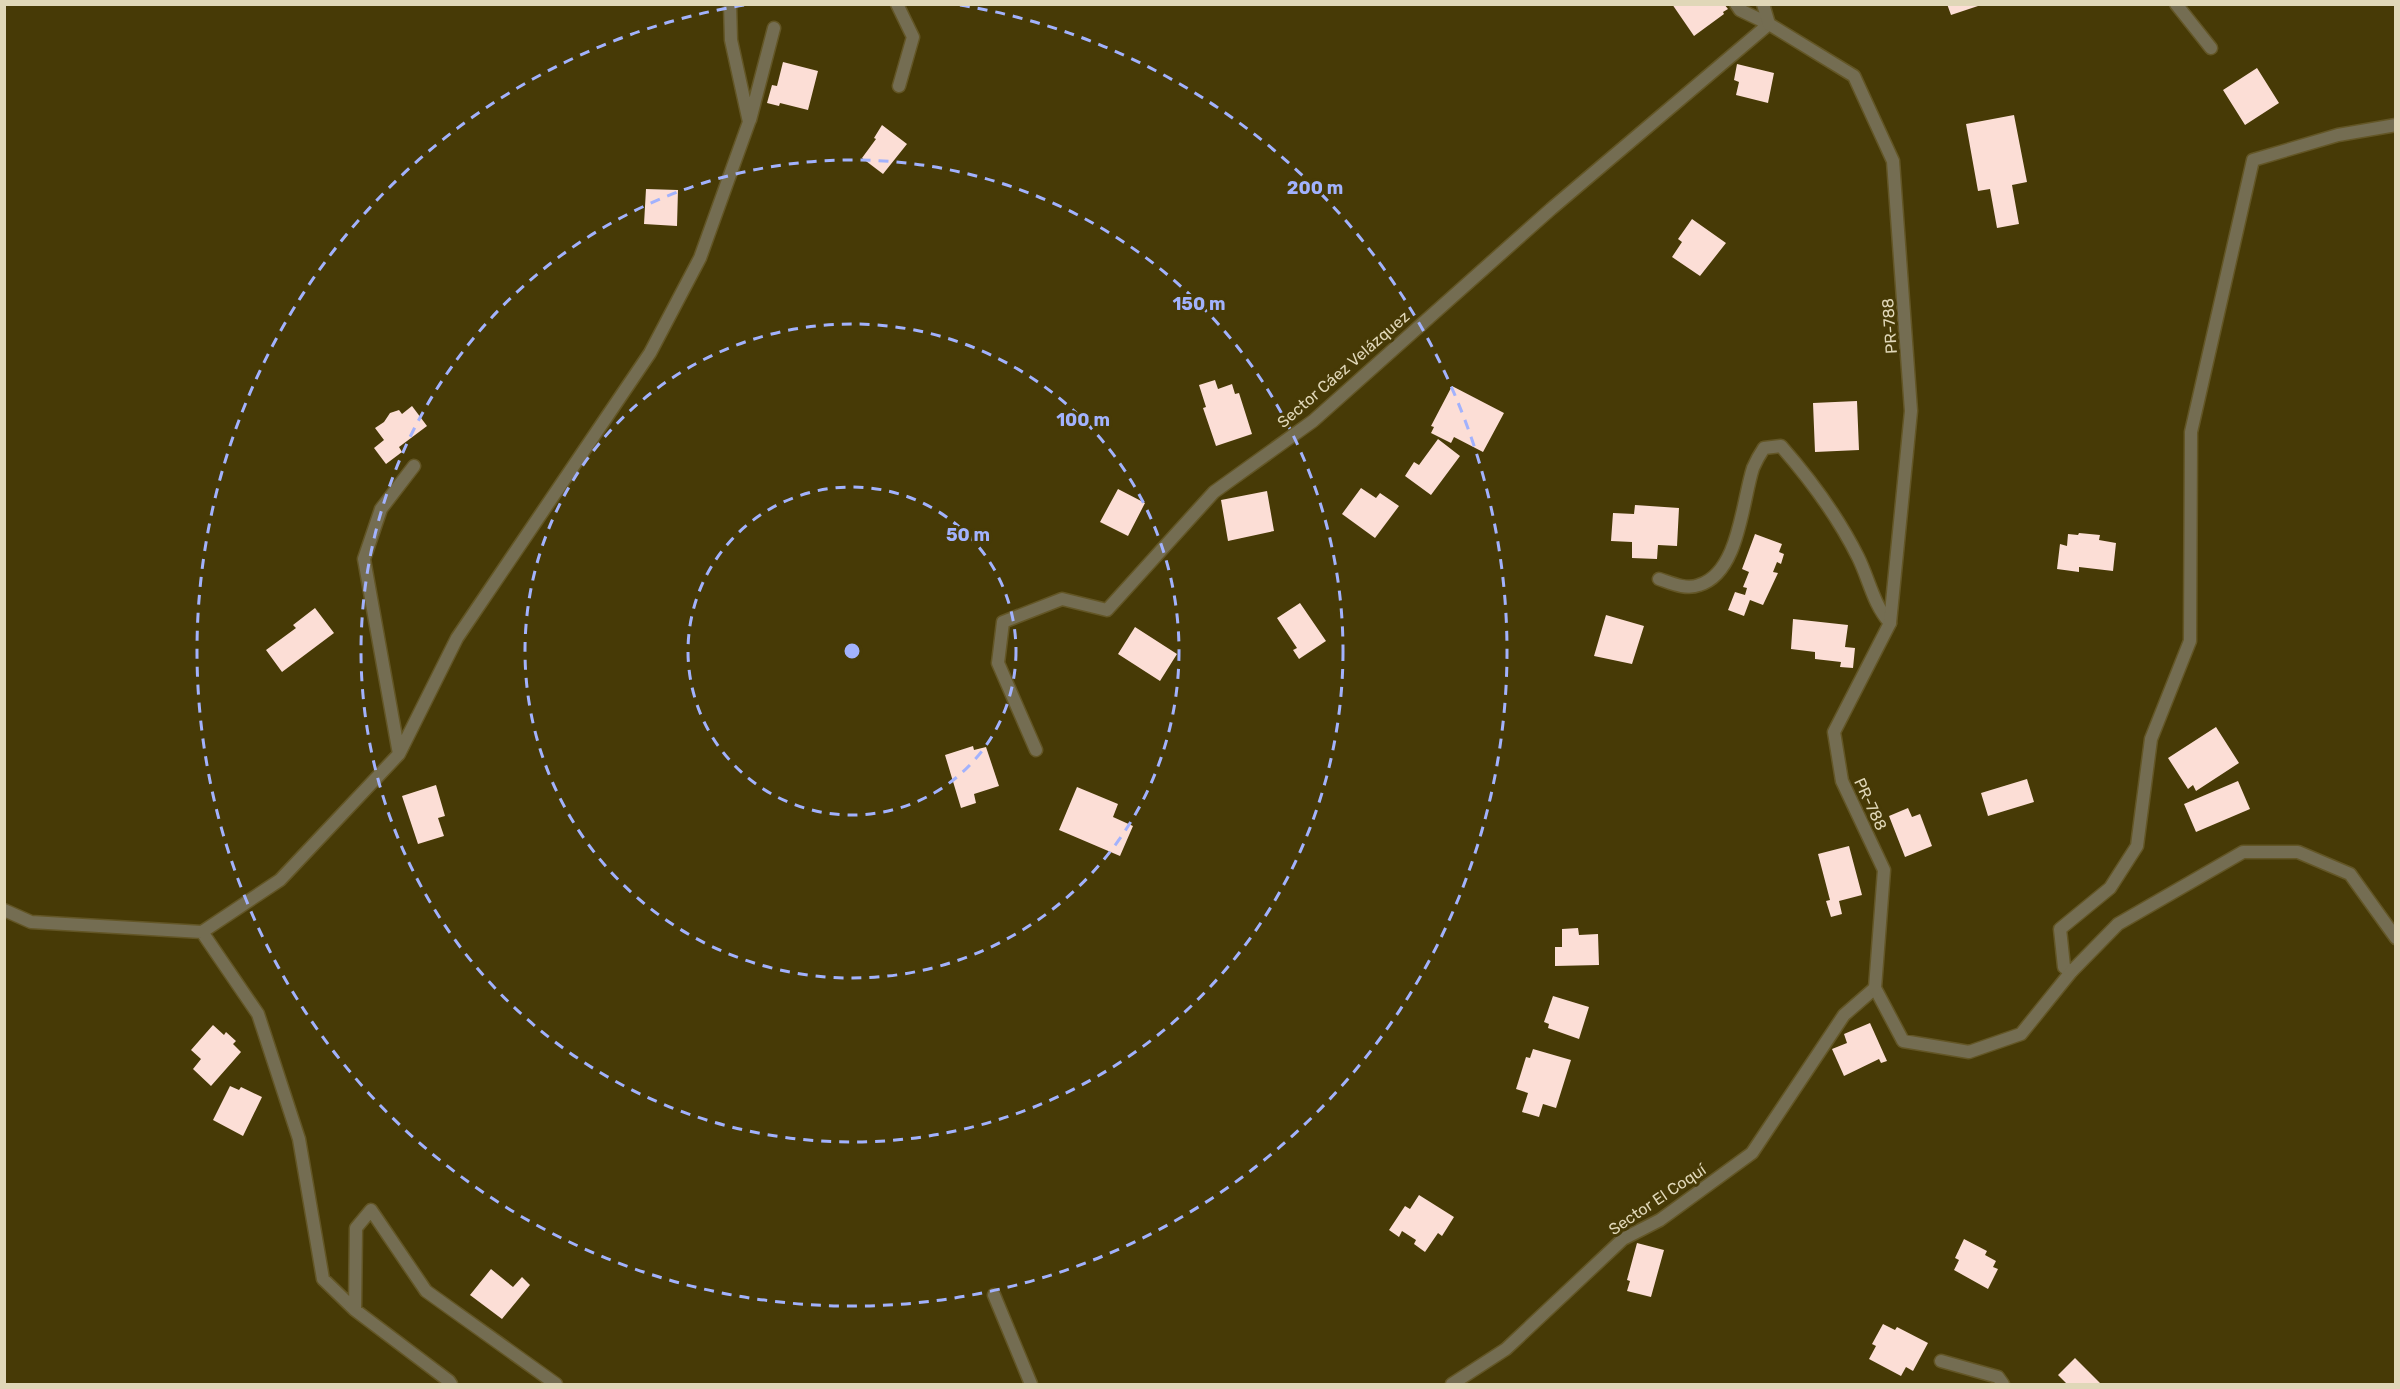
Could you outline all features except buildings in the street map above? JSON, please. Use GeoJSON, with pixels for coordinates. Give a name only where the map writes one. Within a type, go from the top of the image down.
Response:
{"type":"FeatureCollection","features":[{"type":"Feature","properties":{"kind":"street"},"geometry":{"type":"LineString","coordinates":[[730,4],[732,40],[749,122]]}},
{"type":"Feature","properties":{"kind":"street"},"geometry":{"type":"LineString","coordinates":[[897,4],[913,38],[900,86]]}},
{"type":"Feature","properties":{"kind":"street","name":"PR-788"},"geometry":{"type":"LineString","coordinates":[[1736,4],[1740,10],[1768,24],[1854,76],[1893,161],[1911,411],[1890,623],[1834,732],[1842,781],[1884,870],[1875,988]]}},
{"type":"Feature","properties":{"kind":"street"},"geometry":{"type":"LineString","coordinates":[[1763,4],[1768,24]]}},
{"type":"Feature","properties":{"kind":"street"},"geometry":{"type":"LineString","coordinates":[[2176,4],[2211,48]]}},
{"type":"Feature","properties":{"kind":"street","name":"Sector Cáez Velázquez"},"geometry":{"type":"LineString","coordinates":[[1036,750],[998,663],[1003,622],[1062,599],[1107,610],[1214,492],[1313,420],[1551,209],[1768,24]]}},
{"type":"Feature","properties":{"kind":"street"},"geometry":{"type":"LineString","coordinates":[[4,910],[32,922],[201,932],[280,880],[399,754],[457,638],[650,353],[700,258],[749,122],[774,28]]}},
{"type":"Feature","properties":{"kind":"street"},"geometry":{"type":"LineString","coordinates":[[2071,972],[2064,967],[2060,929],[2110,888],[2137,846],[2151,739],[2190,641],[2191,432],[2253,160],[2338,135],[2396,125]]}},
{"type":"Feature","properties":{"kind":"street"},"geometry":{"type":"LineString","coordinates":[[1659,579],[1680,586],[1698,586],[1717,576],[1739,532],[1754,467],[1764,448],[1781,446],[1797,464],[1829,509],[1858,556],[1879,611],[1890,623]]}},
{"type":"Feature","properties":{"kind":"street"},"geometry":{"type":"LineString","coordinates":[[399,754],[364,559],[381,509],[414,466]]}},
{"type":"Feature","properties":{"kind":"street"},"geometry":{"type":"LineString","coordinates":[[1875,988],[1903,1041],[1969,1052],[2021,1034],[2071,972],[2118,924],[2243,852],[2298,852],[2350,874],[2396,938]]}},
{"type":"Feature","properties":{"kind":"street"},"geometry":{"type":"LineString","coordinates":[[201,932],[258,1014],[299,1139],[323,1280],[355,1310],[451,1384]]}},
{"type":"Feature","properties":{"kind":"street","name":"Sector El Coquí"},"geometry":{"type":"LineString","coordinates":[[1452,1384],[1506,1349],[1623,1239],[1660,1220],[1752,1153],[1844,1015],[1875,988]]}},
{"type":"Feature","properties":{"kind":"street"},"geometry":{"type":"LineString","coordinates":[[355,1310],[356,1228],[371,1210],[426,1292],[556,1384]]}},
{"type":"Feature","properties":{"kind":"street"},"geometry":{"type":"LineString","coordinates":[[994,1295],[1031,1384]]}},
{"type":"Feature","properties":{"kind":"street"},"geometry":{"type":"LineString","coordinates":[[1941,1361],[1998,1377],[2002,1384]]}}]}
